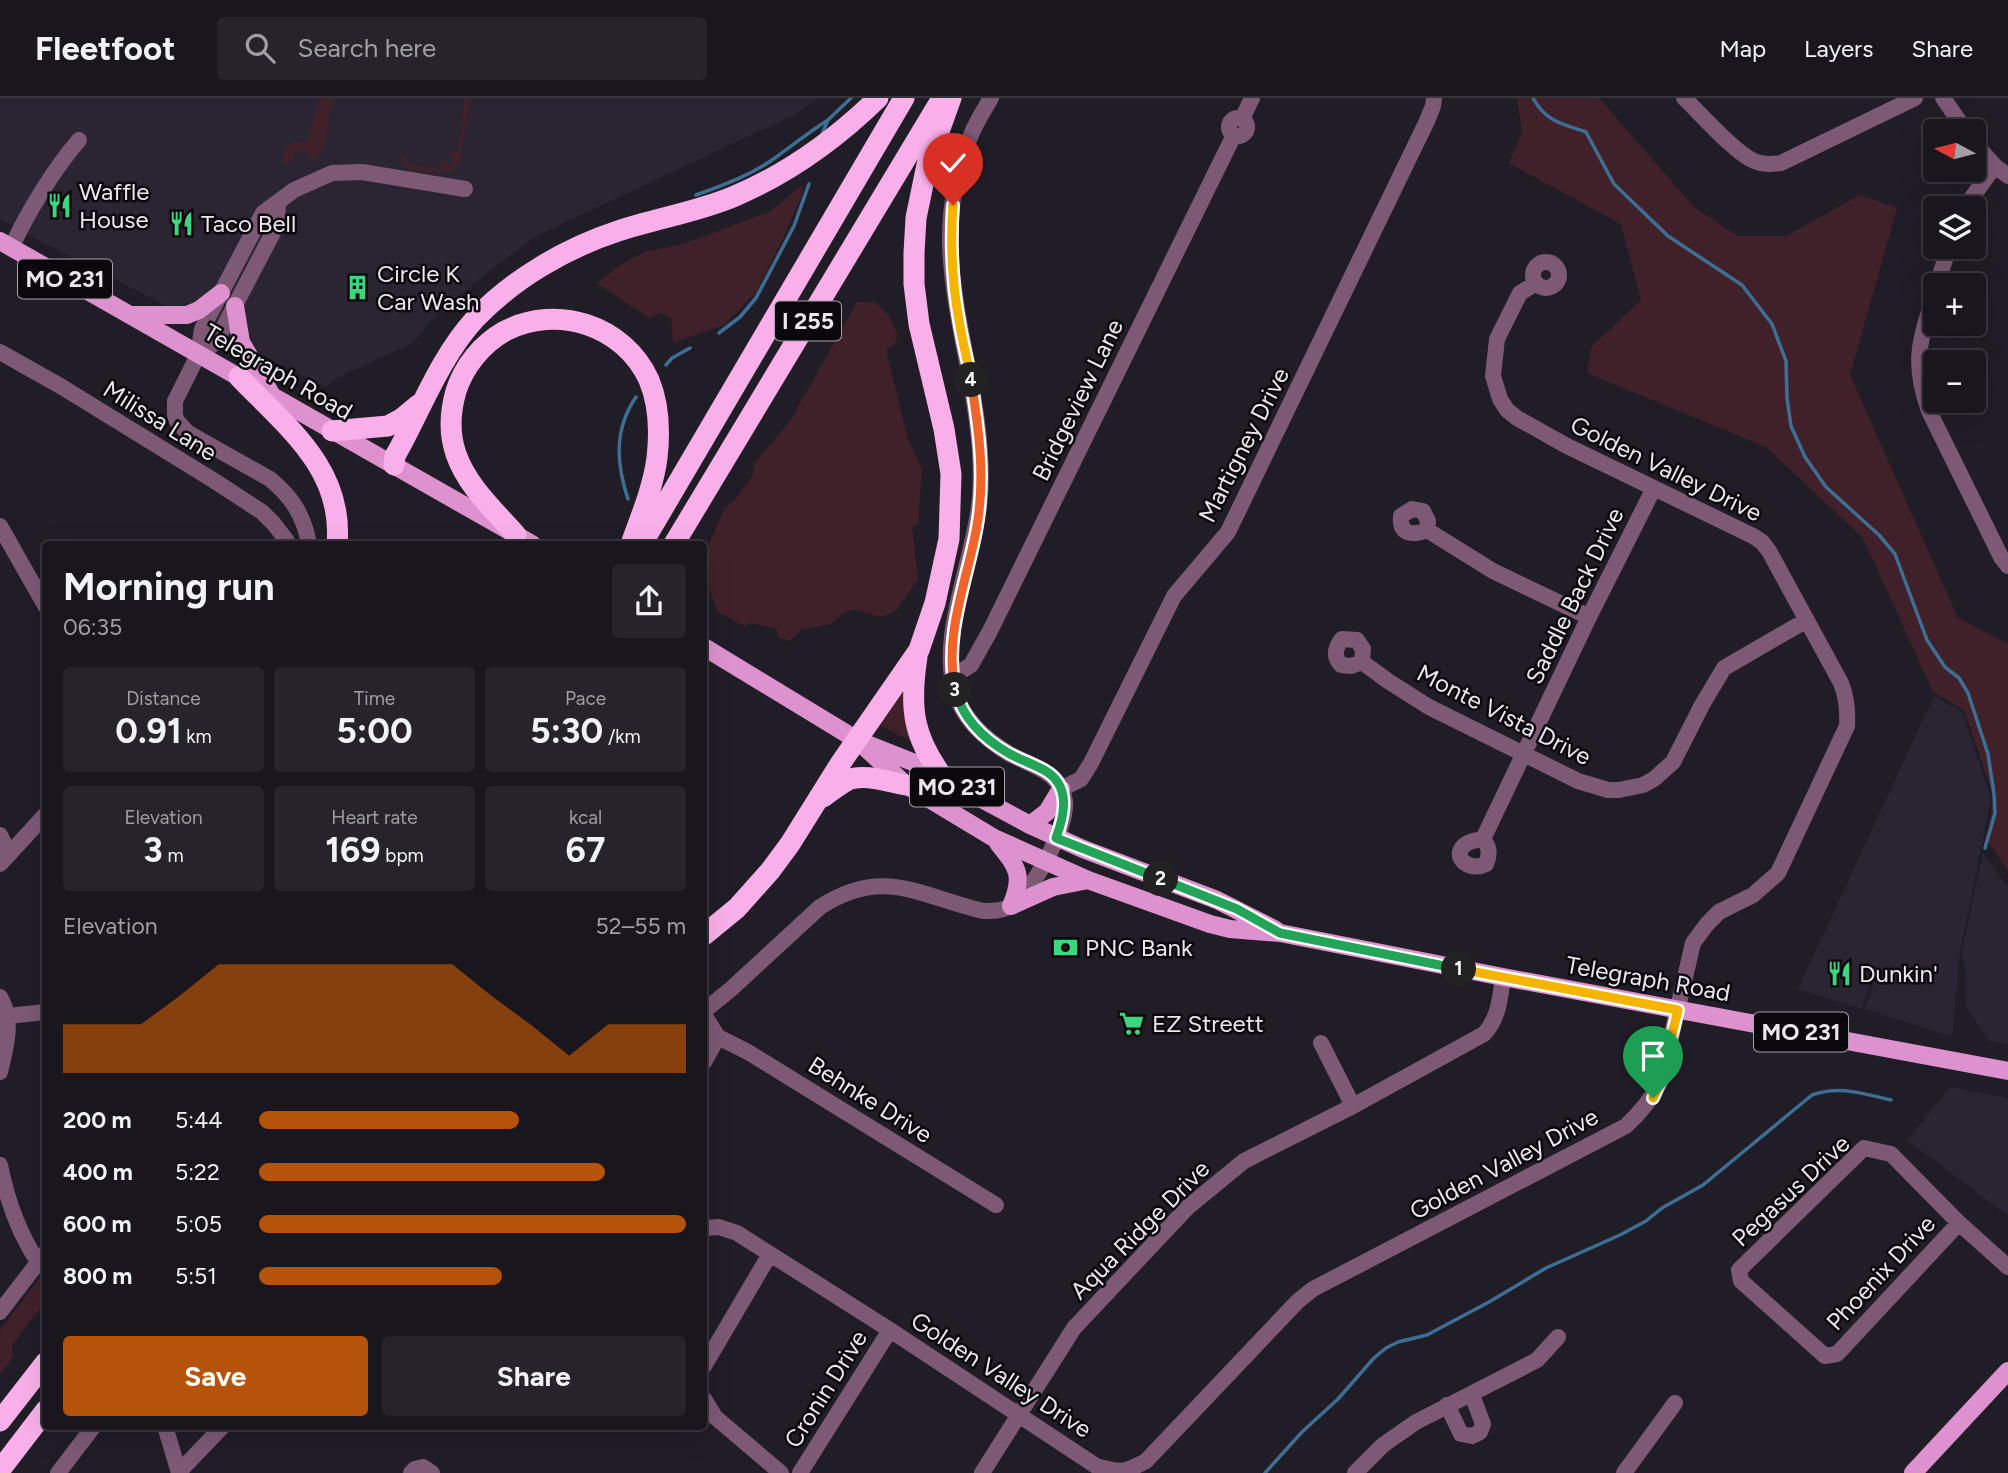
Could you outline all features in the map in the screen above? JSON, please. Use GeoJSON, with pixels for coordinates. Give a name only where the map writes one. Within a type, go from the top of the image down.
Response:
{"type":"FeatureCollection","features":[{"type":"Feature","properties":{"kind":"highway"},"geometry":{"type":"LineString","coordinates":[[394,465],[395,456],[447,356],[458,339],[496,300],[535,271],[578,248],[618,231],[733,197],[783,173],[831,141],[878,98]]}},
{"type":"Feature","properties":{"kind":"highway","name":"I 255"},"geometry":{"type":"LineString","coordinates":[[644,541],[904,98]]}},
{"type":"Feature","properties":{"kind":"highway","name":"I 255"},"geometry":{"type":"LineString","coordinates":[[676,541],[942,98]]}},
{"type":"Feature","properties":{"kind":"highway"},"geometry":{"type":"LineString","coordinates":[[945,780],[932,762],[919,734],[912,692],[919,650],[946,559],[951,498],[949,453],[918,314],[914,253],[916,218],[927,164],[951,98]]}},
{"type":"Feature","properties":{"kind":"highway"},"geometry":{"type":"LineString","coordinates":[[524,539],[473,485],[461,466],[456,455],[452,430],[453,400],[458,383],[473,358],[496,337],[521,324],[561,319],[598,328],[618,341],[636,358],[649,380],[658,417],[657,458],[632,541]]}},
{"type":"Feature","properties":{"kind":"highway"},"geometry":{"type":"LineString","coordinates":[[239,377],[305,446],[319,465],[332,492],[338,519],[337,541]]}},
{"type":"Feature","properties":{"kind":"highway"},"geometry":{"type":"LineString","coordinates":[[332,431],[388,426],[425,399]]}},
{"type":"Feature","properties":{"kind":"highway"},"geometry":{"type":"LineString","coordinates":[[707,933],[737,908],[790,844],[919,650]]}},
{"type":"Feature","properties":{"kind":"highway"},"geometry":{"type":"LineString","coordinates":[[818,800],[855,778],[905,785]]}},
{"type":"Feature","properties":{"kind":"highway"},"geometry":{"type":"LineString","coordinates":[[0,1421],[42,1367]]}},
{"type":"Feature","properties":{"kind":"highway"},"geometry":{"type":"LineString","coordinates":[[0,1470],[42,1415]]}},
{"type":"Feature","properties":{"kind":"main road","name":"Telegraph Road"},"geometry":{"type":"LineString","coordinates":[[5,245],[524,539]]}},
{"type":"Feature","properties":{"kind":"main road"},"geometry":{"type":"LineString","coordinates":[[130,315],[187,315],[199,310],[221,293]]}},
{"type":"Feature","properties":{"kind":"main road"},"geometry":{"type":"LineString","coordinates":[[235,306],[241,342],[273,397]]}},
{"type":"Feature","properties":{"kind":"main road","name":"Telegraph Road"},"geometry":{"type":"LineString","coordinates":[[707,649],[857,740],[905,758],[1056,838],[1217,900],[1280,933]]}},
{"type":"Feature","properties":{"kind":"main road","name":"Telegraph Road"},"geometry":{"type":"LineString","coordinates":[[857,740],[905,785],[994,838],[1088,880],[1210,924],[1230,929],[1280,933],[2008,1071]]}},
{"type":"Feature","properties":{"kind":"main road"},"geometry":{"type":"LineString","coordinates":[[1030,825],[1047,812],[1061,789]]}},
{"type":"Feature","properties":{"kind":"main road"},"geometry":{"type":"LineString","coordinates":[[994,838],[1018,871],[1020,880],[1011,906]]}},
{"type":"Feature","properties":{"kind":"main road"},"geometry":{"type":"LineString","coordinates":[[1011,906],[1053,887],[1088,880]]}},
{"type":"Feature","properties":{"kind":"main road"},"geometry":{"type":"LineString","coordinates":[[1913,1473],[2008,1371]]}},
{"type":"Feature","properties":{"kind":"street"},"geometry":{"type":"LineString","coordinates":[[707,1010],[813,913],[837,896],[852,890],[900,886],[983,911],[996,911],[1011,906],[1026,892],[1044,861],[1056,838],[1065,811],[1061,789],[1051,775],[1010,754],[971,723],[957,700],[951,662],[953,632],[977,529],[982,476],[979,431],[952,273],[950,242],[953,205],[960,170],[971,136],[991,98]]}},
{"type":"Feature","properties":{"kind":"street","name":"Bridgeview Lane"},"geometry":{"type":"LineString","coordinates":[[953,677],[971,665],[990,631],[1234,135],[1229,129],[1229,123],[1236,117],[1242,118],[1252,98]]}},
{"type":"Feature","properties":{"kind":"street","name":"Martigney Drive"},"geometry":{"type":"LineString","coordinates":[[1061,789],[1081,779],[1174,596],[1228,532],[1427,121],[1434,98]]}},
{"type":"Feature","properties":{"kind":"street"},"geometry":{"type":"LineString","coordinates":[[1684,98],[1739,151],[1751,160],[1766,164],[1781,163],[1915,98]]}},
{"type":"Feature","properties":{"kind":"street"},"geometry":{"type":"LineString","coordinates":[[1943,98],[1958,119]]}},
{"type":"Feature","properties":{"kind":"street"},"geometry":{"type":"LineString","coordinates":[[5,245],[21,227],[63,158],[79,140]]}},
{"type":"Feature","properties":{"kind":"street"},"geometry":{"type":"LineString","coordinates":[[1976,196],[2001,171],[1986,155]]}},
{"type":"Feature","properties":{"kind":"street"},"geometry":{"type":"LineString","coordinates":[[308,541],[298,508],[280,486],[197,439],[177,421],[175,401],[198,355],[202,329],[263,213],[294,190],[332,173],[362,172],[465,189]]}},
{"type":"Feature","properties":{"kind":"street"},"geometry":{"type":"LineString","coordinates":[[198,355],[212,345],[235,306],[277,225],[278,202]]}},
{"type":"Feature","properties":{"kind":"street","name":"Golden Valley Drive"},"geometry":{"type":"LineString","coordinates":[[707,1228],[719,1227],[737,1233],[1096,1466],[1115,1472],[1130,1472],[1146,1461],[1298,1301],[1313,1289],[1626,1126],[1640,1113],[1653,1098],[1661,1080],[1693,943],[1719,912],[1753,895],[1778,873],[1847,726],[1848,707],[1846,695],[1807,620],[1762,542],[1546,435],[1507,410],[1500,399],[1493,376],[1497,340],[1521,293],[1535,284]]}},
{"type":"Feature","properties":{"kind":"street"},"geometry":{"type":"LineString","coordinates":[[1923,334],[1918,368],[1929,411],[2001,557],[2008,566]]}},
{"type":"Feature","properties":{"kind":"street","name":"Milissa Lane"},"geometry":{"type":"LineString","coordinates":[[0,352],[62,387],[262,512],[285,541]]}},
{"type":"Feature","properties":{"kind":"street","name":"Saddle Back Drive"},"geometry":{"type":"LineString","coordinates":[[1483,839],[1654,488]]}},
{"type":"Feature","properties":{"kind":"street"},"geometry":{"type":"LineString","coordinates":[[0,526],[42,600]]}},
{"type":"Feature","properties":{"kind":"street"},"geometry":{"type":"LineString","coordinates":[[1427,530],[1493,571],[1589,617]]}},
{"type":"Feature","properties":{"kind":"street","name":"Monte Vista Drive"},"geometry":{"type":"LineString","coordinates":[[1362,662],[1429,706],[1578,781],[1608,790],[1630,788],[1654,779],[1673,762],[1724,668],[1807,620]]}},
{"type":"Feature","properties":{"kind":"street"},"geometry":{"type":"LineString","coordinates":[[5,858],[42,818]]}},
{"type":"Feature","properties":{"kind":"street"},"geometry":{"type":"LineString","coordinates":[[0,835],[5,858]]}},
{"type":"Feature","properties":{"kind":"street","name":"Aqua Ridge Drive"},"geometry":{"type":"LineString","coordinates":[[982,1473],[1074,1328],[1188,1207],[1244,1161],[1353,1106],[1484,1034],[1497,1014],[1503,977]]}},
{"type":"Feature","properties":{"kind":"street"},"geometry":{"type":"LineString","coordinates":[[0,997],[8,1016],[8,1033],[0,1072]]}},
{"type":"Feature","properties":{"kind":"street"},"geometry":{"type":"LineString","coordinates":[[8,1016],[42,1012]]}},
{"type":"Feature","properties":{"kind":"street"},"geometry":{"type":"LineString","coordinates":[[707,1018],[718,1037],[707,1057]]}},
{"type":"Feature","properties":{"kind":"street","name":"Behnke Drive"},"geometry":{"type":"LineString","coordinates":[[718,1037],[748,1052],[996,1205]]}},
{"type":"Feature","properties":{"kind":"street"},"geometry":{"type":"LineString","coordinates":[[1321,1042],[1353,1106]]}},
{"type":"Feature","properties":{"kind":"street","name":"Pegasus Drive"},"geometry":{"type":"LineString","coordinates":[[1837,1354],[1825,1356],[1741,1281],[1739,1270],[1864,1148],[1891,1154],[1959,1223],[2008,1267]]}},
{"type":"Feature","properties":{"kind":"street"},"geometry":{"type":"LineString","coordinates":[[0,1165],[20,1231],[42,1257],[0,1312]]}},
{"type":"Feature","properties":{"kind":"street","name":"Phoenix Drive"},"geometry":{"type":"LineString","coordinates":[[1837,1354],[1959,1223]]}},
{"type":"Feature","properties":{"kind":"street"},"geometry":{"type":"LineString","coordinates":[[707,1361],[769,1254]]}},
{"type":"Feature","properties":{"kind":"street","name":"Cronin Drive"},"geometry":{"type":"LineString","coordinates":[[800,1473],[890,1330]]}},
{"type":"Feature","properties":{"kind":"street"},"geometry":{"type":"LineString","coordinates":[[1355,1473],[1383,1445],[1416,1422],[1537,1360],[1558,1337]]}},
{"type":"Feature","properties":{"kind":"street"},"geometry":{"type":"LineString","coordinates":[[1447,1405],[1461,1434],[1472,1436],[1480,1432],[1483,1424],[1472,1395]]}},
{"type":"Feature","properties":{"kind":"street"},"geometry":{"type":"LineString","coordinates":[[707,1404],[715,1417],[782,1473]]}},
{"type":"Feature","properties":{"kind":"street"},"geometry":{"type":"LineString","coordinates":[[1624,1473],[1675,1404]]}},
{"type":"Feature","properties":{"kind":"street"},"geometry":{"type":"LineString","coordinates":[[58,1473],[91,1430]]}},
{"type":"Feature","properties":{"kind":"street"},"geometry":{"type":"LineString","coordinates":[[166,1430],[179,1473]]}},
{"type":"Feature","properties":{"kind":"street"},"geometry":{"type":"LineString","coordinates":[[179,1473],[219,1430]]}},
{"type":"Feature","properties":{"kind":"street"},"geometry":{"type":"LineString","coordinates":[[411,1473],[422,1467],[432,1473]]}},
{"type":"Feature","properties":{"kind":"shaded area"},"geometry":{"type":"Polygon","coordinates":[[[0,98],[818,98],[796,114],[536,236],[479,279],[429,323],[414,342],[333,380],[326,388],[0,219],[0,98]]]}},
{"type":"Feature","properties":{"kind":"shaded area"},"geometry":{"type":"Polygon","coordinates":[[[320,98],[335,98],[334,106],[330,107],[322,150],[313,162],[310,153],[296,151],[292,160],[285,163],[282,159],[287,146],[294,142],[307,142],[320,98]]]}},
{"type":"Feature","properties":{"kind":"shaded area"},"geometry":{"type":"Polygon","coordinates":[[[465,98],[470,98],[462,151],[459,153],[462,154],[457,166],[447,172],[438,173],[437,170],[433,173],[414,171],[402,164],[400,160],[404,155],[407,157],[407,164],[440,169],[443,167],[439,165],[441,159],[448,166],[454,160],[448,152],[458,152],[465,98]]]}},
{"type":"Feature","properties":{"kind":"shaded area"},"geometry":{"type":"Polygon","coordinates":[[[1517,98],[1599,98],[1695,208],[1738,236],[1786,236],[1860,195],[1897,208],[1850,375],[1958,618],[2008,644],[2008,871],[1987,840],[1994,797],[1964,710],[1933,692],[1863,538],[1766,447],[1587,373],[1591,347],[1641,300],[1621,224],[1509,163],[1522,132],[1517,98]]]}},
{"type":"Feature","properties":{"kind":"shaded area"},"geometry":{"type":"Polygon","coordinates":[[[802,185],[802,196],[757,291],[724,325],[673,343],[671,318],[660,313],[650,319],[597,283],[644,252],[683,244],[769,212],[802,185]]]}},
{"type":"Feature","properties":{"kind":"shaded area"},"geometry":{"type":"Polygon","coordinates":[[[857,302],[875,302],[889,316],[898,335],[895,344],[886,350],[908,440],[922,469],[918,524],[912,527],[918,579],[896,611],[880,617],[854,609],[842,614],[831,624],[802,629],[790,641],[778,637],[776,628],[750,623],[745,626],[718,612],[707,584],[707,554],[725,507],[734,501],[753,475],[755,463],[790,421],[857,302]]]}},
{"type":"Feature","properties":{"kind":"shaded area"},"geometry":{"type":"Polygon","coordinates":[[[903,687],[914,743],[880,725],[903,687]]]}},
{"type":"Feature","properties":{"kind":"shaded area"},"geometry":{"type":"Polygon","coordinates":[[[1934,696],[1962,712],[1991,799],[1960,951],[1952,1037],[1865,1009],[1873,987],[1868,969],[1864,967],[1869,987],[1861,1009],[1798,989],[1934,696]]]}},
{"type":"Feature","properties":{"kind":"shaded area"},"geometry":{"type":"Polygon","coordinates":[[[1983,853],[2008,887],[2008,1044],[1989,1041],[1966,1006],[1966,975],[1962,951],[1983,853]]]}},
{"type":"Feature","properties":{"kind":"shaded area"},"geometry":{"type":"Polygon","coordinates":[[[1950,1087],[2008,1098],[2008,1216],[1907,1140],[1950,1087]]]}},
{"type":"Feature","properties":{"kind":"shaded area"},"geometry":{"type":"Polygon","coordinates":[[[42,1275],[42,1306],[12,1345],[13,1357],[0,1374],[0,1330],[42,1275]]]}},
{"type":"Feature","properties":{"kind":"waterway"},"geometry":{"type":"LineString","coordinates":[[822,134],[828,120],[851,98]]}},
{"type":"Feature","properties":{"kind":"waterway"},"geometry":{"type":"LineString","coordinates":[[1533,98],[1549,117],[1586,132],[1614,184],[1668,236],[1742,285],[1772,324],[1786,361],[1791,426],[1805,457],[1826,487],[1879,535],[1895,554],[1927,640],[1945,667],[1959,678],[1968,693],[1988,754],[1994,794],[1995,813],[1985,848]]}},
{"type":"Feature","properties":{"kind":"waterway"},"geometry":{"type":"LineString","coordinates":[[696,195],[756,170],[828,120]]}},
{"type":"Feature","properties":{"kind":"waterway"},"geometry":{"type":"LineString","coordinates":[[719,333],[740,317],[756,298],[794,226],[809,184]]}},
{"type":"Feature","properties":{"kind":"waterway"},"geometry":{"type":"LineString","coordinates":[[666,365],[672,358],[690,348]]}},
{"type":"Feature","properties":{"kind":"waterway"},"geometry":{"type":"LineString","coordinates":[[628,499],[621,472],[619,446],[624,421],[636,397]]}},
{"type":"Feature","properties":{"kind":"waterway"},"geometry":{"type":"LineString","coordinates":[[1265,1473],[1386,1348],[1427,1335],[1546,1268],[1646,1221],[1662,1208],[1703,1185],[1812,1095],[1842,1091],[1891,1100]]}},
{"type":"Feature","properties":{"kind":"place","name":"Waffle House"},"geometry":{"type":"Point","coordinates":[59,206]}},
{"type":"Feature","properties":{"kind":"place","name":"Taco Bell"},"geometry":{"type":"Point","coordinates":[181,224]}},
{"type":"Feature","properties":{"kind":"place","name":"Circle K Car Wash"},"geometry":{"type":"Point","coordinates":[357,288]}},
{"type":"Feature","properties":{"kind":"place","name":"PNC Bank"},"geometry":{"type":"Point","coordinates":[1065,948]}},
{"type":"Feature","properties":{"kind":"place","name":"Dunkin'"},"geometry":{"type":"Point","coordinates":[1839,974]}},
{"type":"Feature","properties":{"kind":"place","name":"EZ Streett"},"geometry":{"type":"Point","coordinates":[1132,1024]}},
{"type":"Feature","properties":{"kind":"route"},"geometry":{"type":"LineString","coordinates":[[953,205],[950,242],[952,273],[977,418],[982,476],[977,529],[953,632],[951,662],[954,688],[963,711],[980,732],[1010,754],[1051,775],[1057,782],[1063,794],[1065,811],[1056,838],[1217,900],[1280,933],[1678,1010],[1661,1080],[1653,1098]]}}]}
